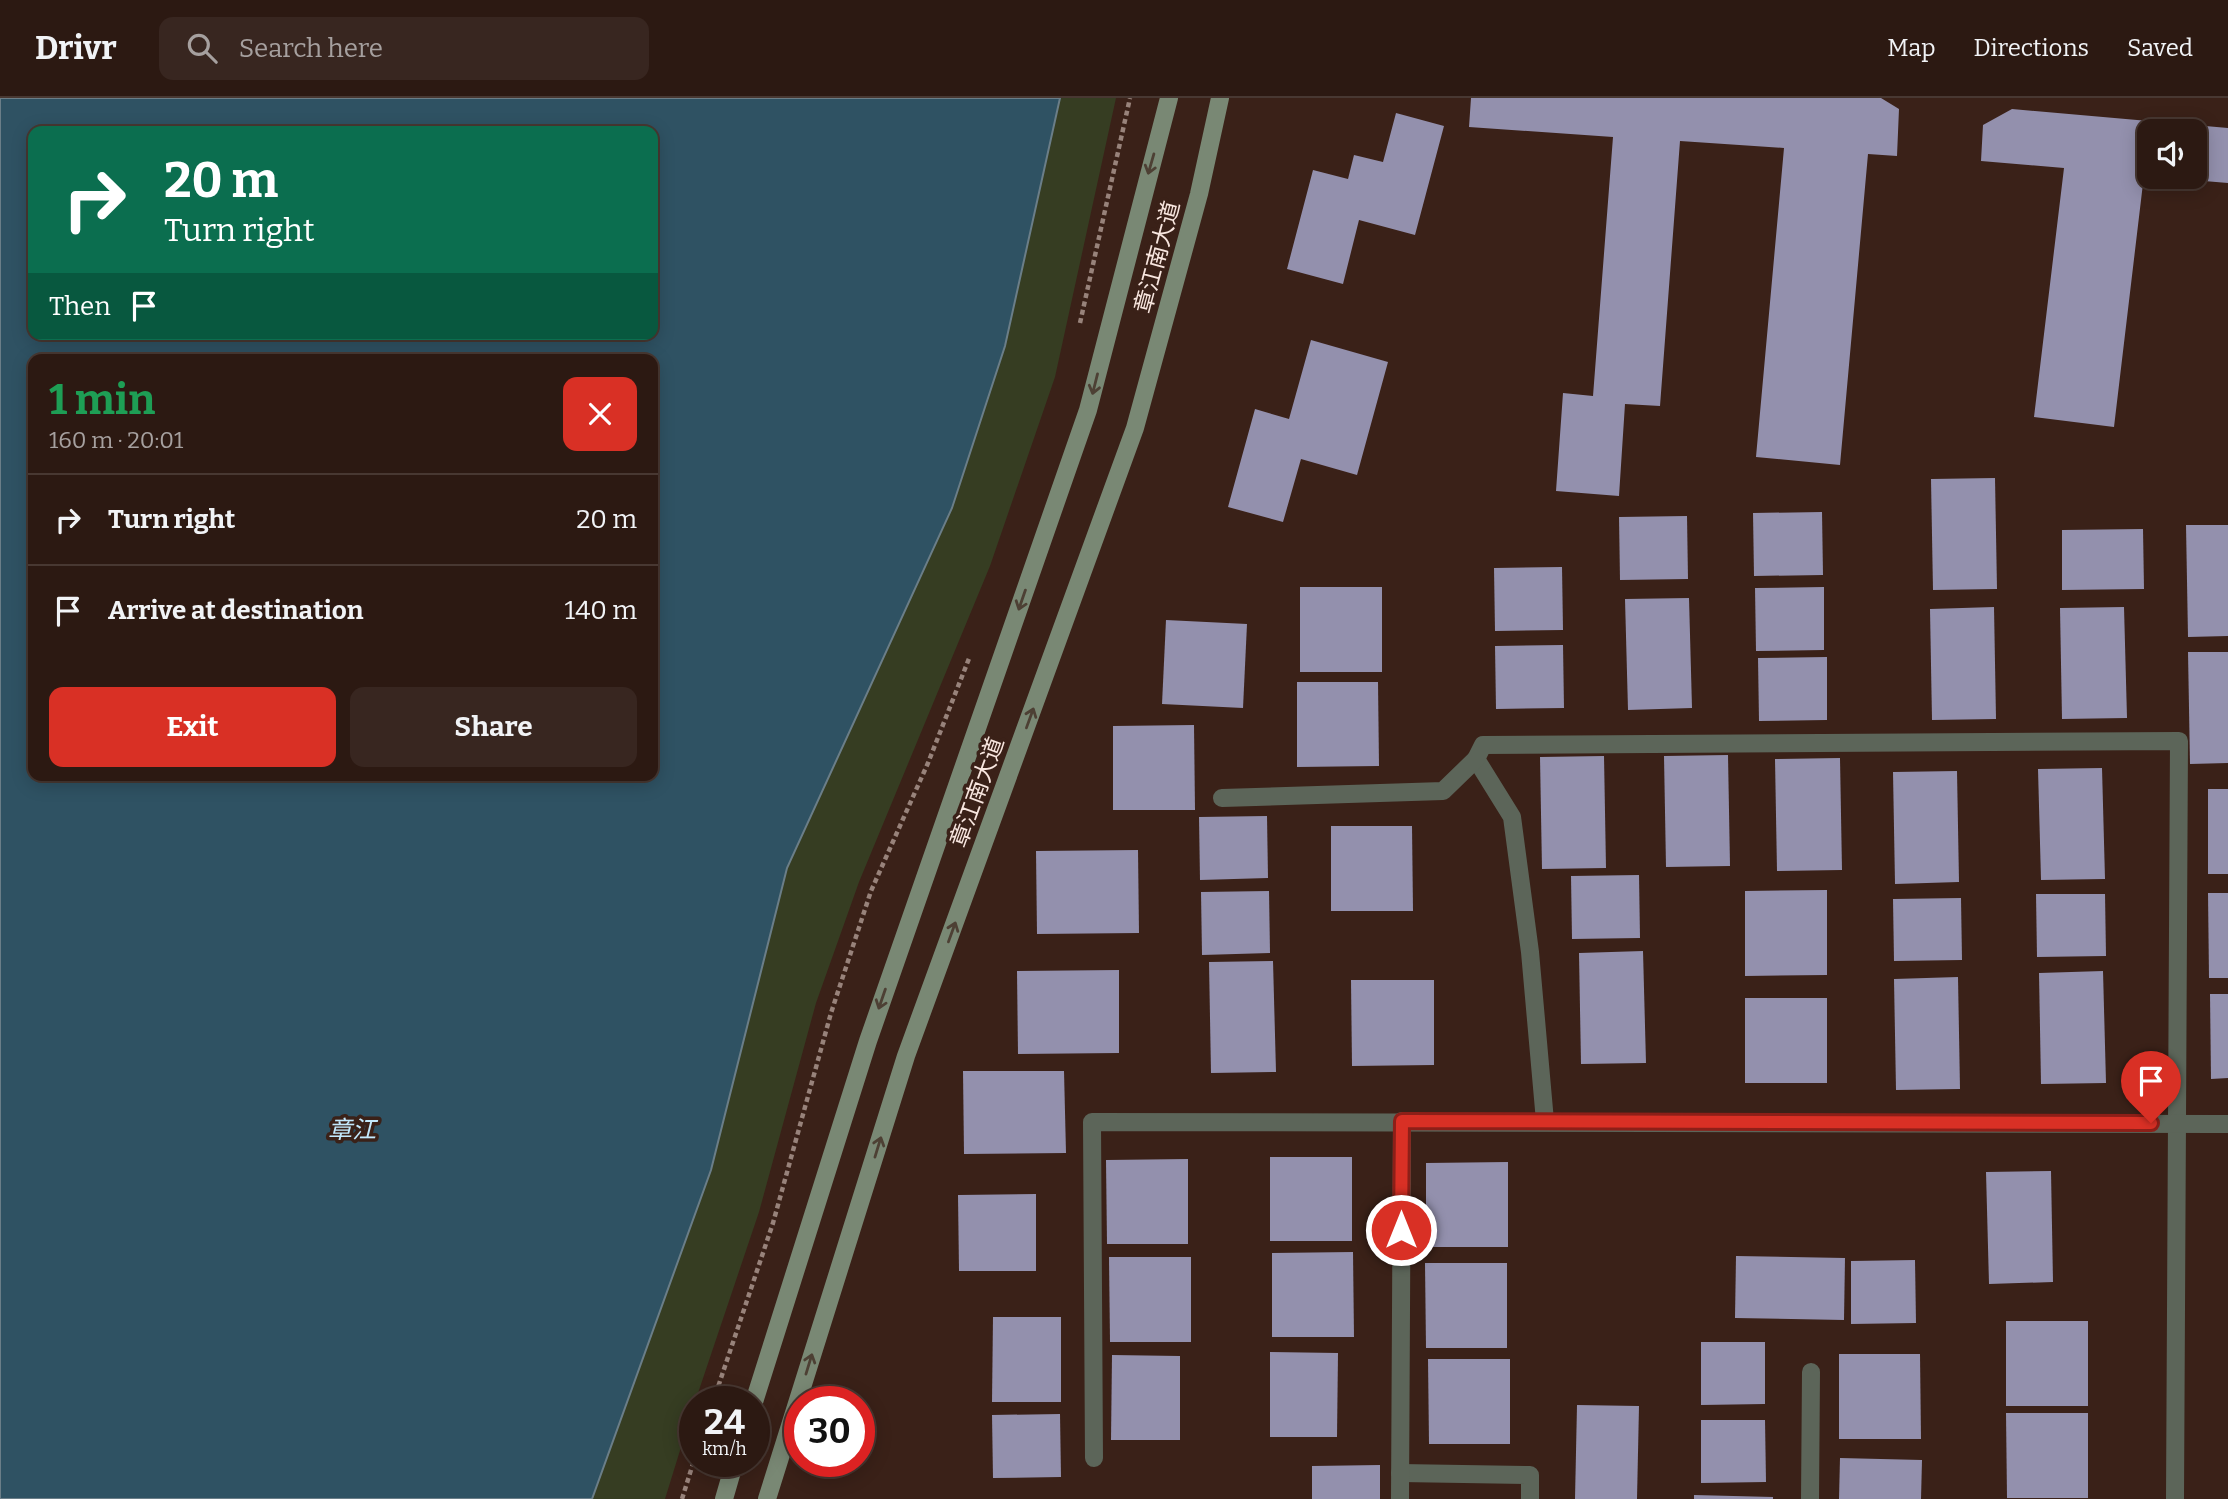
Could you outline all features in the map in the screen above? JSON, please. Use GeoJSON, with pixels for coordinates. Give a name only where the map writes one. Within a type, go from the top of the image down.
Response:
{"type":"FeatureCollection","features":[{"type":"Feature","properties":{"kind":"main road","name":"章江南大道"},"geometry":{"type":"LineString","coordinates":[[759,1386],[867,1041],[1088,410],[1169,98]]}},
{"type":"Feature","properties":{"kind":"main road","name":"章江南大道"},"geometry":{"type":"LineString","coordinates":[[767,1499],[906,1056],[1135,428],[1199,194],[1220,98]]}},
{"type":"Feature","properties":{"kind":"main road"},"geometry":{"type":"LineString","coordinates":[[724,1499],[731,1477]]}},
{"type":"Feature","properties":{"kind":"street"},"geometry":{"type":"LineString","coordinates":[[1222,798],[1443,791],[1476,759],[1483,745],[2179,741],[2175,1499]]}},
{"type":"Feature","properties":{"kind":"street"},"geometry":{"type":"LineString","coordinates":[[1476,759],[1512,817],[1530,952],[1545,1121]]}},
{"type":"Feature","properties":{"kind":"street"},"geometry":{"type":"LineString","coordinates":[[1400,1499],[1402,1121]]}},
{"type":"Feature","properties":{"kind":"street"},"geometry":{"type":"LineString","coordinates":[[1094,1458],[1091,1122],[2228,1124]]}},
{"type":"Feature","properties":{"kind":"street"},"geometry":{"type":"LineString","coordinates":[[1810,1499],[1811,1372]]}},
{"type":"Feature","properties":{"kind":"street"},"geometry":{"type":"LineString","coordinates":[[1400,1474],[1530,1475],[1530,1499]]}},
{"type":"Feature","properties":{"kind":"path"},"geometry":{"type":"LineString","coordinates":[[1078,331],[1130,98]]}},
{"type":"Feature","properties":{"kind":"path"},"geometry":{"type":"LineString","coordinates":[[718,1386],[773,1223],[831,1013],[871,891],[928,763],[973,650]]}},
{"type":"Feature","properties":{"kind":"path"},"geometry":{"type":"LineString","coordinates":[[681,1499],[689,1477]]}},
{"type":"Feature","properties":{"kind":"green space"},"geometry":{"type":"Polygon","coordinates":[[[1060,98],[1116,98],[1055,377],[990,566],[859,882],[816,1003],[759,1212],[700,1386],[679,1386],[679,1454],[665,1499],[592,1499],[711,1170],[787,868],[952,508],[1005,346],[1060,98]]]}},
{"type":"Feature","properties":{"kind":"water","name":"章江"},"geometry":{"type":"Polygon","coordinates":[[[0,98],[1060,98],[1005,346],[952,508],[787,868],[711,1170],[592,1499],[0,1499],[0,98]]]}},
{"type":"Feature","properties":{"kind":"building"},"geometry":{"type":"Polygon","coordinates":[[[1471,98],[1881,98],[1899,109],[1897,156],[1868,154],[1840,465],[1756,457],[1784,148],[1680,141],[1660,406],[1625,404],[1619,496],[1556,491],[1563,393],[1593,396],[1613,137],[1469,127],[1471,98]]]}},
{"type":"Feature","properties":{"kind":"building"},"geometry":{"type":"Polygon","coordinates":[[[2012,109],[2137,120],[2137,189],[2142,189],[2114,427],[2034,417],[2064,168],[1981,161],[1983,125],[2012,109]]]}},
{"type":"Feature","properties":{"kind":"building"},"geometry":{"type":"Polygon","coordinates":[[[1396,113],[1444,126],[1415,235],[1359,220],[1343,284],[1287,269],[1313,170],[1348,179],[1354,155],[1383,162],[1396,113]]]}},
{"type":"Feature","properties":{"kind":"building"},"geometry":{"type":"Polygon","coordinates":[[[2207,126],[2228,128],[2228,183],[2207,181],[2207,126]]]}},
{"type":"Feature","properties":{"kind":"building"},"geometry":{"type":"Polygon","coordinates":[[[1311,340],[1388,362],[1357,475],[1301,459],[1283,522],[1228,507],[1255,409],[1289,419],[1311,340]]]}},
{"type":"Feature","properties":{"kind":"building"},"geometry":{"type":"Polygon","coordinates":[[[1995,478],[1997,589],[1933,590],[1931,479],[1995,478]]]}},
{"type":"Feature","properties":{"kind":"building"},"geometry":{"type":"Polygon","coordinates":[[[1822,512],[1823,575],[1754,576],[1753,513],[1822,512]]]}},
{"type":"Feature","properties":{"kind":"building"},"geometry":{"type":"Polygon","coordinates":[[[1687,516],[1688,579],[1620,580],[1619,517],[1687,516]]]}},
{"type":"Feature","properties":{"kind":"building"},"geometry":{"type":"Polygon","coordinates":[[[2186,525],[2228,525],[2228,636],[2188,637],[2186,525]]]}},
{"type":"Feature","properties":{"kind":"building"},"geometry":{"type":"Polygon","coordinates":[[[2143,529],[2144,589],[2062,590],[2062,530],[2143,529]]]}},
{"type":"Feature","properties":{"kind":"building"},"geometry":{"type":"Polygon","coordinates":[[[1562,567],[1563,630],[1495,631],[1494,568],[1562,567]]]}},
{"type":"Feature","properties":{"kind":"building"},"geometry":{"type":"Polygon","coordinates":[[[1300,587],[1382,587],[1382,672],[1300,672],[1300,587]]]}},
{"type":"Feature","properties":{"kind":"building"},"geometry":{"type":"Polygon","coordinates":[[[1824,587],[1824,650],[1756,651],[1755,588],[1824,587]]]}},
{"type":"Feature","properties":{"kind":"building"},"geometry":{"type":"Polygon","coordinates":[[[1689,598],[1692,708],[1628,710],[1625,599],[1689,598]]]}},
{"type":"Feature","properties":{"kind":"building"},"geometry":{"type":"Polygon","coordinates":[[[1994,607],[1996,719],[1932,720],[1930,609],[1994,607]]]}},
{"type":"Feature","properties":{"kind":"building"},"geometry":{"type":"Polygon","coordinates":[[[2124,607],[2127,718],[2062,719],[2060,608],[2124,607]]]}},
{"type":"Feature","properties":{"kind":"building"},"geometry":{"type":"Polygon","coordinates":[[[1166,620],[1247,624],[1243,708],[1162,704],[1166,620]]]}},
{"type":"Feature","properties":{"kind":"building"},"geometry":{"type":"Polygon","coordinates":[[[1563,645],[1564,708],[1496,709],[1495,646],[1563,645]]]}},
{"type":"Feature","properties":{"kind":"building"},"geometry":{"type":"Polygon","coordinates":[[[2188,652],[2228,652],[2228,763],[2190,764],[2188,652]]]}},
{"type":"Feature","properties":{"kind":"building"},"geometry":{"type":"Polygon","coordinates":[[[1827,657],[1827,720],[1759,721],[1758,658],[1827,657]]]}},
{"type":"Feature","properties":{"kind":"building"},"geometry":{"type":"Polygon","coordinates":[[[1297,682],[1378,682],[1379,766],[1297,767],[1297,682]]]}},
{"type":"Feature","properties":{"kind":"building"},"geometry":{"type":"Polygon","coordinates":[[[1194,725],[1195,810],[1113,810],[1113,726],[1194,725]]]}},
{"type":"Feature","properties":{"kind":"building"},"geometry":{"type":"Polygon","coordinates":[[[1728,755],[1730,866],[1666,867],[1664,756],[1728,755]]]}},
{"type":"Feature","properties":{"kind":"building"},"geometry":{"type":"Polygon","coordinates":[[[1604,756],[1606,868],[1542,869],[1540,757],[1604,756]]]}},
{"type":"Feature","properties":{"kind":"building"},"geometry":{"type":"Polygon","coordinates":[[[1840,758],[1842,870],[1777,871],[1775,759],[1840,758]]]}},
{"type":"Feature","properties":{"kind":"building"},"geometry":{"type":"Polygon","coordinates":[[[2102,768],[2105,879],[2041,880],[2038,769],[2102,768]]]}},
{"type":"Feature","properties":{"kind":"building"},"geometry":{"type":"Polygon","coordinates":[[[1957,771],[1959,882],[1895,884],[1893,772],[1957,771]]]}},
{"type":"Feature","properties":{"kind":"building"},"geometry":{"type":"Polygon","coordinates":[[[2208,789],[2228,789],[2228,874],[2208,874],[2208,789]]]}},
{"type":"Feature","properties":{"kind":"building"},"geometry":{"type":"Polygon","coordinates":[[[1267,816],[1268,878],[1200,880],[1199,817],[1267,816]]]}},
{"type":"Feature","properties":{"kind":"building"},"geometry":{"type":"Polygon","coordinates":[[[1331,826],[1412,826],[1413,911],[1331,911],[1331,826]]]}},
{"type":"Feature","properties":{"kind":"building"},"geometry":{"type":"Polygon","coordinates":[[[1138,850],[1139,933],[1037,934],[1036,851],[1138,850]]]}},
{"type":"Feature","properties":{"kind":"building"},"geometry":{"type":"Polygon","coordinates":[[[1639,875],[1640,938],[1572,939],[1571,876],[1639,875]]]}},
{"type":"Feature","properties":{"kind":"building"},"geometry":{"type":"Polygon","coordinates":[[[1827,890],[1827,975],[1745,976],[1745,891],[1827,890]]]}},
{"type":"Feature","properties":{"kind":"building"},"geometry":{"type":"Polygon","coordinates":[[[1269,891],[1270,953],[1202,955],[1201,892],[1269,891]]]}},
{"type":"Feature","properties":{"kind":"building"},"geometry":{"type":"Polygon","coordinates":[[[2208,893],[2228,893],[2228,978],[2209,978],[2208,893]]]}},
{"type":"Feature","properties":{"kind":"building"},"geometry":{"type":"Polygon","coordinates":[[[2036,894],[2105,894],[2106,956],[2037,957],[2036,894]]]}},
{"type":"Feature","properties":{"kind":"building"},"geometry":{"type":"Polygon","coordinates":[[[1961,898],[1962,960],[1894,961],[1893,899],[1961,898]]]}},
{"type":"Feature","properties":{"kind":"building"},"geometry":{"type":"Polygon","coordinates":[[[1643,951],[1646,1063],[1581,1064],[1579,953],[1643,951]]]}},
{"type":"Feature","properties":{"kind":"building"},"geometry":{"type":"Polygon","coordinates":[[[1273,961],[1276,1072],[1211,1073],[1209,962],[1273,961]]]}},
{"type":"Feature","properties":{"kind":"building"},"geometry":{"type":"Polygon","coordinates":[[[1119,970],[1119,1053],[1018,1054],[1017,971],[1119,970]]]}},
{"type":"Feature","properties":{"kind":"building"},"geometry":{"type":"Polygon","coordinates":[[[2103,971],[2106,1083],[2041,1084],[2039,973],[2103,971]]]}},
{"type":"Feature","properties":{"kind":"building"},"geometry":{"type":"Polygon","coordinates":[[[1958,977],[1960,1089],[1896,1090],[1894,979],[1958,977]]]}},
{"type":"Feature","properties":{"kind":"building"},"geometry":{"type":"Polygon","coordinates":[[[1351,980],[1434,980],[1434,1065],[1352,1066],[1351,980]]]}},
{"type":"Feature","properties":{"kind":"building"},"geometry":{"type":"Polygon","coordinates":[[[2210,994],[2228,994],[2228,1078],[2211,1079],[2210,994]]]}},
{"type":"Feature","properties":{"kind":"building"},"geometry":{"type":"Polygon","coordinates":[[[1745,998],[1827,998],[1827,1083],[1745,1083],[1745,998]]]}},
{"type":"Feature","properties":{"kind":"building"},"geometry":{"type":"Polygon","coordinates":[[[963,1071],[1064,1071],[1066,1153],[964,1154],[963,1071]]]}},
{"type":"Feature","properties":{"kind":"building"},"geometry":{"type":"Polygon","coordinates":[[[1270,1157],[1352,1157],[1352,1241],[1270,1241],[1270,1157]]]}},
{"type":"Feature","properties":{"kind":"building"},"geometry":{"type":"Polygon","coordinates":[[[1188,1159],[1188,1244],[1107,1244],[1106,1160],[1188,1159]]]}},
{"type":"Feature","properties":{"kind":"building"},"geometry":{"type":"Polygon","coordinates":[[[1508,1162],[1508,1247],[1426,1247],[1426,1163],[1508,1162]]]}},
{"type":"Feature","properties":{"kind":"building"},"geometry":{"type":"Polygon","coordinates":[[[2051,1171],[2053,1282],[1989,1284],[1986,1172],[2051,1171]]]}},
{"type":"Feature","properties":{"kind":"building"},"geometry":{"type":"Polygon","coordinates":[[[1036,1194],[1036,1271],[959,1271],[958,1195],[1036,1194]]]}},
{"type":"Feature","properties":{"kind":"building"},"geometry":{"type":"Polygon","coordinates":[[[1353,1252],[1354,1337],[1272,1337],[1272,1253],[1353,1252]]]}},
{"type":"Feature","properties":{"kind":"building"},"geometry":{"type":"Polygon","coordinates":[[[1736,1256],[1845,1258],[1844,1320],[1735,1318],[1736,1256]]]}},
{"type":"Feature","properties":{"kind":"building"},"geometry":{"type":"Polygon","coordinates":[[[1109,1257],[1191,1257],[1191,1342],[1110,1342],[1109,1257]]]}},
{"type":"Feature","properties":{"kind":"building"},"geometry":{"type":"Polygon","coordinates":[[[1915,1260],[1916,1323],[1851,1324],[1851,1261],[1915,1260]]]}},
{"type":"Feature","properties":{"kind":"building"},"geometry":{"type":"Polygon","coordinates":[[[1425,1263],[1507,1263],[1507,1348],[1426,1348],[1425,1263]]]}},
{"type":"Feature","properties":{"kind":"building"},"geometry":{"type":"Polygon","coordinates":[[[993,1317],[1061,1317],[1061,1402],[992,1402],[993,1317]]]}},
{"type":"Feature","properties":{"kind":"building"},"geometry":{"type":"Polygon","coordinates":[[[2006,1321],[2088,1321],[2088,1406],[2006,1406],[2006,1321]]]}},
{"type":"Feature","properties":{"kind":"building"},"geometry":{"type":"Polygon","coordinates":[[[1701,1342],[1765,1342],[1765,1404],[1701,1405],[1701,1342]]]}},
{"type":"Feature","properties":{"kind":"building"},"geometry":{"type":"Polygon","coordinates":[[[1270,1352],[1338,1353],[1337,1437],[1270,1437],[1270,1352]]]}},
{"type":"Feature","properties":{"kind":"building"},"geometry":{"type":"Polygon","coordinates":[[[1839,1354],[1920,1354],[1921,1439],[1839,1439],[1839,1354]]]}},
{"type":"Feature","properties":{"kind":"building"},"geometry":{"type":"Polygon","coordinates":[[[1112,1355],[1180,1356],[1180,1440],[1111,1440],[1112,1355]]]}},
{"type":"Feature","properties":{"kind":"building"},"geometry":{"type":"Polygon","coordinates":[[[1428,1359],[1510,1359],[1510,1444],[1429,1444],[1428,1359]]]}},
{"type":"Feature","properties":{"kind":"building"},"geometry":{"type":"Polygon","coordinates":[[[1577,1405],[1639,1406],[1637,1499],[1575,1499],[1577,1405]]]}},
{"type":"Feature","properties":{"kind":"building"},"geometry":{"type":"Polygon","coordinates":[[[2006,1413],[2088,1413],[2088,1498],[2007,1498],[2006,1413]]]}},
{"type":"Feature","properties":{"kind":"building"},"geometry":{"type":"Polygon","coordinates":[[[1060,1414],[1061,1477],[993,1478],[992,1415],[1060,1414]]]}},
{"type":"Feature","properties":{"kind":"building"},"geometry":{"type":"Polygon","coordinates":[[[1701,1420],[1765,1420],[1766,1482],[1701,1483],[1701,1420]]]}},
{"type":"Feature","properties":{"kind":"building"},"geometry":{"type":"Polygon","coordinates":[[[1840,1458],[1922,1460],[1921,1499],[1839,1499],[1840,1458]]]}},
{"type":"Feature","properties":{"kind":"building"},"geometry":{"type":"Polygon","coordinates":[[[1380,1465],[1380,1499],[1312,1499],[1312,1466],[1380,1465]]]}},
{"type":"Feature","properties":{"kind":"building"},"geometry":{"type":"Polygon","coordinates":[[[1694,1495],[1773,1497],[1773,1499],[1694,1499],[1694,1495]]]}},
{"type":"Feature","properties":{"kind":"route"},"geometry":{"type":"LineString","coordinates":[[1401,1230],[1402,1121],[2151,1123]]}}]}
